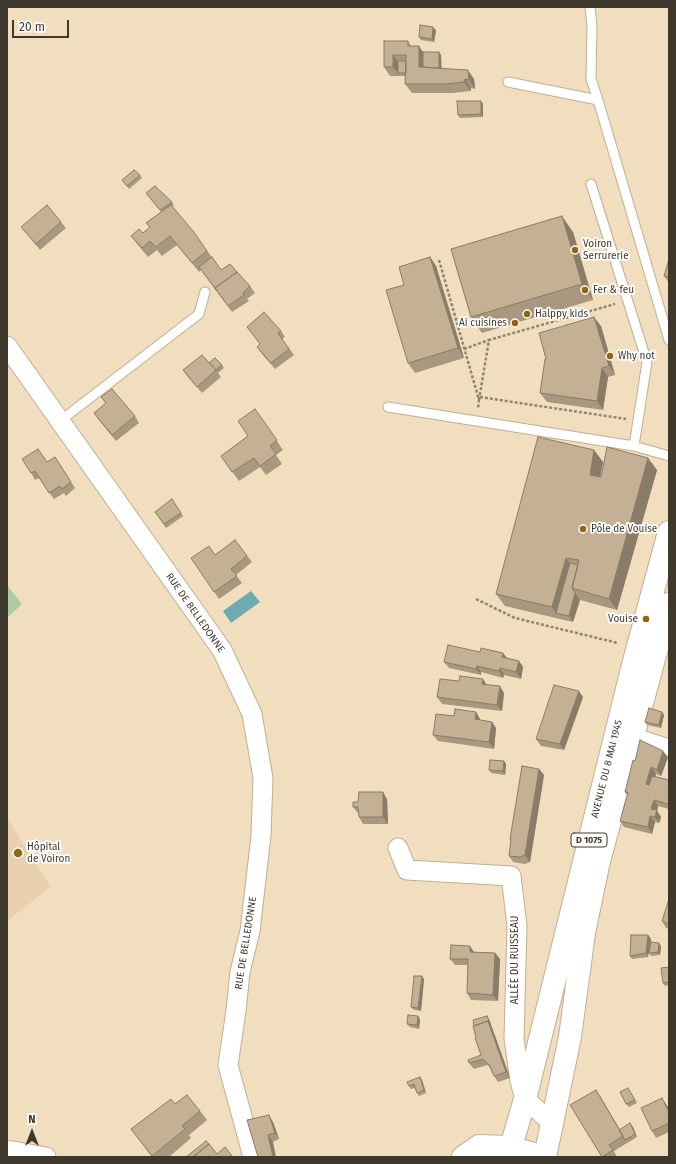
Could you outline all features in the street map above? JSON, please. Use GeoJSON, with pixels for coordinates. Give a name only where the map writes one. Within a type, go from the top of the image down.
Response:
{"type":"FeatureCollection","features":[{"type":"Feature","properties":{"kind":"main road","name":"AVENUE DU 8 MAI 1945"},"geometry":{"type":"LineString","coordinates":[[544,1157],[570,1037],[584,933],[625,734],[633,664],[669,532]]}},
{"type":"Feature","properties":{"kind":"main road","name":"AVENUE DU 8 MAI 1945"},"geometry":{"type":"LineString","coordinates":[[509,1152],[525,1099],[625,734],[669,604]]}},
{"type":"Feature","properties":{"kind":"main road"},"geometry":{"type":"LineString","coordinates":[[464,1157],[479,1146],[544,1157]]}},
{"type":"Feature","properties":{"kind":"street","name":"RUE DE BELLEDONNE"},"geometry":{"type":"LineString","coordinates":[[7,346],[222,650],[252,714],[263,778],[261,836],[250,931],[240,972],[228,1065],[253,1157]]}},
{"type":"Feature","properties":{"kind":"street"},"geometry":{"type":"LineString","coordinates":[[625,734],[669,749]]}},
{"type":"Feature","properties":{"kind":"street","name":"ALLÉE DU RUISSEAU"},"geometry":{"type":"LineString","coordinates":[[398,848],[407,870],[511,876],[517,926],[514,1039],[520,1081],[525,1099]]}},
{"type":"Feature","properties":{"kind":"street"},"geometry":{"type":"LineString","coordinates":[[525,1099],[552,1123]]}},
{"type":"Feature","properties":{"kind":"street"},"geometry":{"type":"LineString","coordinates":[[7,1150],[46,1157]]}},
{"type":"Feature","properties":{"kind":"lane"},"geometry":{"type":"LineString","coordinates":[[590,7],[592,27],[592,79],[669,340]]}},
{"type":"Feature","properties":{"kind":"lane"},"geometry":{"type":"LineString","coordinates":[[508,82],[598,100]]}},
{"type":"Feature","properties":{"kind":"lane"},"geometry":{"type":"LineString","coordinates":[[592,184],[647,362],[634,446]]}},
{"type":"Feature","properties":{"kind":"lane"},"geometry":{"type":"LineString","coordinates":[[60,421],[199,314],[205,292]]}},
{"type":"Feature","properties":{"kind":"lane"},"geometry":{"type":"LineString","coordinates":[[388,407],[634,446],[669,456]]}},
{"type":"Feature","properties":{"kind":"path"},"geometry":{"type":"LineString","coordinates":[[438,260],[479,398]]}},
{"type":"Feature","properties":{"kind":"path"},"geometry":{"type":"LineString","coordinates":[[464,348],[628,300]]}},
{"type":"Feature","properties":{"kind":"path"},"geometry":{"type":"LineString","coordinates":[[478,421],[479,398],[489,340]]}},
{"type":"Feature","properties":{"kind":"path"},"geometry":{"type":"LineString","coordinates":[[479,398],[638,421]]}},
{"type":"Feature","properties":{"kind":"path"},"geometry":{"type":"LineString","coordinates":[[476,599],[515,618],[619,643]]}},
{"type":"Feature","properties":{"kind":"shaded area","name":"Hôpital de Voiron"},"geometry":{"type":"Polygon","coordinates":[[[7,818],[51,887],[7,921],[7,818]]]}},
{"type":"Feature","properties":{"kind":"green space"},"geometry":{"type":"Polygon","coordinates":[[[7,585],[22,604],[7,618],[7,585]]]}},
{"type":"Feature","properties":{"kind":"water"},"geometry":{"type":"Polygon","coordinates":[[[251,591],[260,602],[231,623],[223,611],[251,591]]]}},
{"type":"Feature","properties":{"kind":"building"},"geometry":{"type":"Polygon","coordinates":[[[420,25],[433,27],[432,39],[419,37],[420,25]]]}},
{"type":"Feature","properties":{"kind":"building"},"geometry":{"type":"Polygon","coordinates":[[[384,41],[408,41],[408,46],[419,46],[419,67],[468,70],[469,80],[465,79],[464,82],[445,84],[405,84],[406,55],[393,55],[393,67],[384,67],[384,41]]]}},
{"type":"Feature","properties":{"kind":"building"},"geometry":{"type":"Polygon","coordinates":[[[423,52],[439,52],[439,68],[423,67],[423,52]]]}},
{"type":"Feature","properties":{"kind":"building"},"geometry":{"type":"Polygon","coordinates":[[[398,61],[406,61],[406,73],[398,73],[398,61]]]}},
{"type":"Feature","properties":{"kind":"building"},"geometry":{"type":"Polygon","coordinates":[[[457,101],[481,101],[481,114],[458,115],[457,101]]]}},
{"type":"Feature","properties":{"kind":"building"},"geometry":{"type":"Polygon","coordinates":[[[134,170],[140,175],[127,186],[122,180],[134,170]]]}},
{"type":"Feature","properties":{"kind":"building"},"geometry":{"type":"Polygon","coordinates":[[[155,186],[172,202],[160,210],[146,193],[155,186]]]}},
{"type":"Feature","properties":{"kind":"building"},"geometry":{"type":"Polygon","coordinates":[[[47,205],[61,222],[36,244],[21,227],[47,205]]]}},
{"type":"Feature","properties":{"kind":"building"},"geometry":{"type":"Polygon","coordinates":[[[171,205],[193,231],[207,251],[192,263],[170,236],[156,247],[150,241],[142,248],[131,236],[139,229],[143,233],[150,227],[146,223],[171,205]]]}},
{"type":"Feature","properties":{"kind":"building"},"geometry":{"type":"Polygon","coordinates":[[[562,216],[582,284],[471,317],[451,249],[562,216]]]}},
{"type":"Feature","properties":{"kind":"building"},"geometry":{"type":"Polygon","coordinates":[[[212,257],[221,270],[230,264],[237,272],[215,288],[217,291],[199,267],[212,257]]]}},
{"type":"Feature","properties":{"kind":"building"},"geometry":{"type":"Polygon","coordinates":[[[430,257],[458,348],[408,363],[386,290],[404,285],[399,267],[430,257]]]}},
{"type":"Feature","properties":{"kind":"building"},"geometry":{"type":"Polygon","coordinates":[[[669,259],[669,277],[664,276],[669,259]]]}},
{"type":"Feature","properties":{"kind":"building"},"geometry":{"type":"Polygon","coordinates":[[[237,272],[250,286],[243,293],[244,295],[228,306],[215,288],[237,272]]]}},
{"type":"Feature","properties":{"kind":"building"},"geometry":{"type":"Polygon","coordinates":[[[264,312],[281,331],[278,333],[289,349],[271,363],[257,347],[260,344],[247,327],[264,312]]]}},
{"type":"Feature","properties":{"kind":"building"},"geometry":{"type":"Polygon","coordinates":[[[594,317],[609,366],[602,368],[597,401],[540,393],[546,359],[539,333],[594,317]]]}},
{"type":"Feature","properties":{"kind":"building"},"geometry":{"type":"Polygon","coordinates":[[[202,355],[216,370],[197,387],[183,370],[202,355]]]}},
{"type":"Feature","properties":{"kind":"building"},"geometry":{"type":"Polygon","coordinates":[[[215,358],[222,365],[216,370],[209,363],[215,358]]]}},
{"type":"Feature","properties":{"kind":"building"},"geometry":{"type":"Polygon","coordinates":[[[112,389],[135,416],[112,435],[94,413],[106,403],[101,397],[112,389]]]}},
{"type":"Feature","properties":{"kind":"building"},"geometry":{"type":"Polygon","coordinates":[[[255,409],[277,440],[270,446],[276,454],[260,466],[254,458],[232,472],[221,456],[248,436],[238,421],[255,409]]]}},
{"type":"Feature","properties":{"kind":"building","name":"Pôle de Vouise"},"geometry":{"type":"Polygon","coordinates":[[[538,437],[594,450],[590,475],[601,477],[607,447],[648,458],[609,599],[572,588],[579,560],[566,558],[552,607],[496,594],[538,437]]]}},
{"type":"Feature","properties":{"kind":"building"},"geometry":{"type":"Polygon","coordinates":[[[38,449],[47,462],[55,457],[71,482],[62,489],[60,486],[49,493],[35,471],[31,473],[22,459],[38,449]]]}},
{"type":"Feature","properties":{"kind":"building"},"geometry":{"type":"Polygon","coordinates":[[[172,499],[181,513],[164,524],[155,512],[172,499]]]}},
{"type":"Feature","properties":{"kind":"building"},"geometry":{"type":"Polygon","coordinates":[[[235,540],[247,556],[231,569],[237,576],[214,592],[191,558],[209,546],[215,555],[235,540]]]}},
{"type":"Feature","properties":{"kind":"building"},"geometry":{"type":"Polygon","coordinates":[[[570,563],[578,565],[572,588],[575,593],[569,616],[556,613],[570,563]]]}},
{"type":"Feature","properties":{"kind":"building"},"geometry":{"type":"Polygon","coordinates":[[[448,645],[480,652],[481,648],[503,653],[502,657],[519,661],[516,672],[500,668],[499,671],[477,666],[476,669],[444,662],[448,645]]]}},
{"type":"Feature","properties":{"kind":"building"},"geometry":{"type":"Polygon","coordinates":[[[460,676],[483,679],[482,684],[500,686],[497,705],[437,697],[440,679],[459,681],[460,676]]]}},
{"type":"Feature","properties":{"kind":"building"},"geometry":{"type":"Polygon","coordinates":[[[554,685],[579,691],[560,744],[536,739],[554,685]]]}},
{"type":"Feature","properties":{"kind":"building"},"geometry":{"type":"Polygon","coordinates":[[[649,708],[662,712],[659,725],[645,722],[649,708]]]}},
{"type":"Feature","properties":{"kind":"building"},"geometry":{"type":"Polygon","coordinates":[[[455,709],[476,712],[475,719],[492,722],[489,742],[433,735],[436,714],[454,716],[455,709]]]}},
{"type":"Feature","properties":{"kind":"building"},"geometry":{"type":"Polygon","coordinates":[[[640,740],[663,751],[657,770],[651,767],[646,784],[649,785],[652,776],[669,780],[669,804],[654,800],[651,809],[657,810],[655,817],[650,816],[648,827],[620,821],[628,792],[625,792],[640,740]]]}},
{"type":"Feature","properties":{"kind":"building"},"geometry":{"type":"Polygon","coordinates":[[[490,760],[504,761],[503,771],[489,770],[490,760]]]}},
{"type":"Feature","properties":{"kind":"building"},"geometry":{"type":"Polygon","coordinates":[[[522,766],[539,769],[525,855],[520,857],[509,856],[510,839],[522,766]]]}},
{"type":"Feature","properties":{"kind":"building"},"geometry":{"type":"Polygon","coordinates":[[[359,792],[383,792],[383,817],[359,817],[358,807],[353,807],[353,802],[358,802],[359,792]]]}},
{"type":"Feature","properties":{"kind":"building"},"geometry":{"type":"Polygon","coordinates":[[[669,899],[669,924],[662,921],[669,899]]]}},
{"type":"Feature","properties":{"kind":"building"},"geometry":{"type":"Polygon","coordinates":[[[631,935],[648,935],[646,953],[630,956],[631,935]]]}},
{"type":"Feature","properties":{"kind":"building"},"geometry":{"type":"Polygon","coordinates":[[[651,942],[659,943],[658,952],[649,953],[651,942]]]}},
{"type":"Feature","properties":{"kind":"building"},"geometry":{"type":"Polygon","coordinates":[[[451,945],[470,946],[470,952],[495,953],[493,995],[467,993],[468,959],[450,959],[451,945]]]}},
{"type":"Feature","properties":{"kind":"building"},"geometry":{"type":"Polygon","coordinates":[[[669,967],[669,982],[663,983],[661,968],[669,967]]]}},
{"type":"Feature","properties":{"kind":"building"},"geometry":{"type":"Polygon","coordinates":[[[414,976],[422,976],[418,1008],[411,1007],[414,976]]]}},
{"type":"Feature","properties":{"kind":"building"},"geometry":{"type":"Polygon","coordinates":[[[408,1015],[418,1016],[417,1025],[407,1024],[408,1015]]]}},
{"type":"Feature","properties":{"kind":"building"},"geometry":{"type":"Polygon","coordinates":[[[487,1016],[490,1024],[488,1021],[474,1026],[473,1020],[487,1016]]]}},
{"type":"Feature","properties":{"kind":"building"},"geometry":{"type":"Polygon","coordinates":[[[488,1021],[506,1072],[494,1076],[490,1066],[483,1059],[469,1063],[468,1060],[481,1055],[475,1038],[473,1026],[488,1021]]]}},
{"type":"Feature","properties":{"kind":"building"},"geometry":{"type":"Polygon","coordinates":[[[420,1077],[424,1090],[417,1093],[414,1084],[409,1086],[407,1082],[420,1077]]]}},
{"type":"Feature","properties":{"kind":"building"},"geometry":{"type":"Polygon","coordinates":[[[628,1088],[635,1100],[626,1104],[620,1092],[628,1088]]]}},
{"type":"Feature","properties":{"kind":"building"},"geometry":{"type":"Polygon","coordinates":[[[596,1090],[623,1136],[609,1145],[613,1150],[602,1157],[570,1105],[596,1090]]]}},
{"type":"Feature","properties":{"kind":"building"},"geometry":{"type":"Polygon","coordinates":[[[187,1095],[200,1111],[182,1126],[185,1129],[152,1156],[131,1129],[171,1099],[175,1104],[187,1095]]]}},
{"type":"Feature","properties":{"kind":"building"},"geometry":{"type":"Polygon","coordinates":[[[662,1098],[669,1112],[669,1123],[652,1131],[641,1108],[662,1098]]]}},
{"type":"Feature","properties":{"kind":"building"},"geometry":{"type":"Polygon","coordinates":[[[269,1115],[275,1133],[268,1135],[273,1157],[258,1157],[247,1120],[269,1115]]]}},
{"type":"Feature","properties":{"kind":"building"},"geometry":{"type":"Polygon","coordinates":[[[630,1123],[635,1134],[625,1140],[619,1130],[630,1123]]]}},
{"type":"Feature","properties":{"kind":"building"},"geometry":{"type":"Polygon","coordinates":[[[206,1141],[209,1144],[193,1157],[186,1157],[206,1141]]]}},
{"type":"Feature","properties":{"kind":"building"},"geometry":{"type":"Polygon","coordinates":[[[209,1144],[217,1154],[225,1147],[233,1157],[193,1157],[209,1144]]]}},
{"type":"Feature","properties":{"kind":"place","name":"Voiron Serrurerie"},"geometry":{"type":"Point","coordinates":[575,250]}},
{"type":"Feature","properties":{"kind":"place","name":"Fer & feu"},"geometry":{"type":"Point","coordinates":[585,290]}},
{"type":"Feature","properties":{"kind":"place","name":"Halppy kids"},"geometry":{"type":"Point","coordinates":[527,314]}},
{"type":"Feature","properties":{"kind":"place","name":"Ai cuisines"},"geometry":{"type":"Point","coordinates":[515,323]}},
{"type":"Feature","properties":{"kind":"place","name":"Why not"},"geometry":{"type":"Point","coordinates":[610,356]}},
{"type":"Feature","properties":{"kind":"place","name":"Pôle de Vouise"},"geometry":{"type":"Point","coordinates":[583,529]}},
{"type":"Feature","properties":{"kind":"place","name":"Vouise"},"geometry":{"type":"Point","coordinates":[646,619]}},
{"type":"Feature","properties":{"kind":"place","name":"Hôpital de Voiron"},"geometry":{"type":"Point","coordinates":[18,853]}}]}
